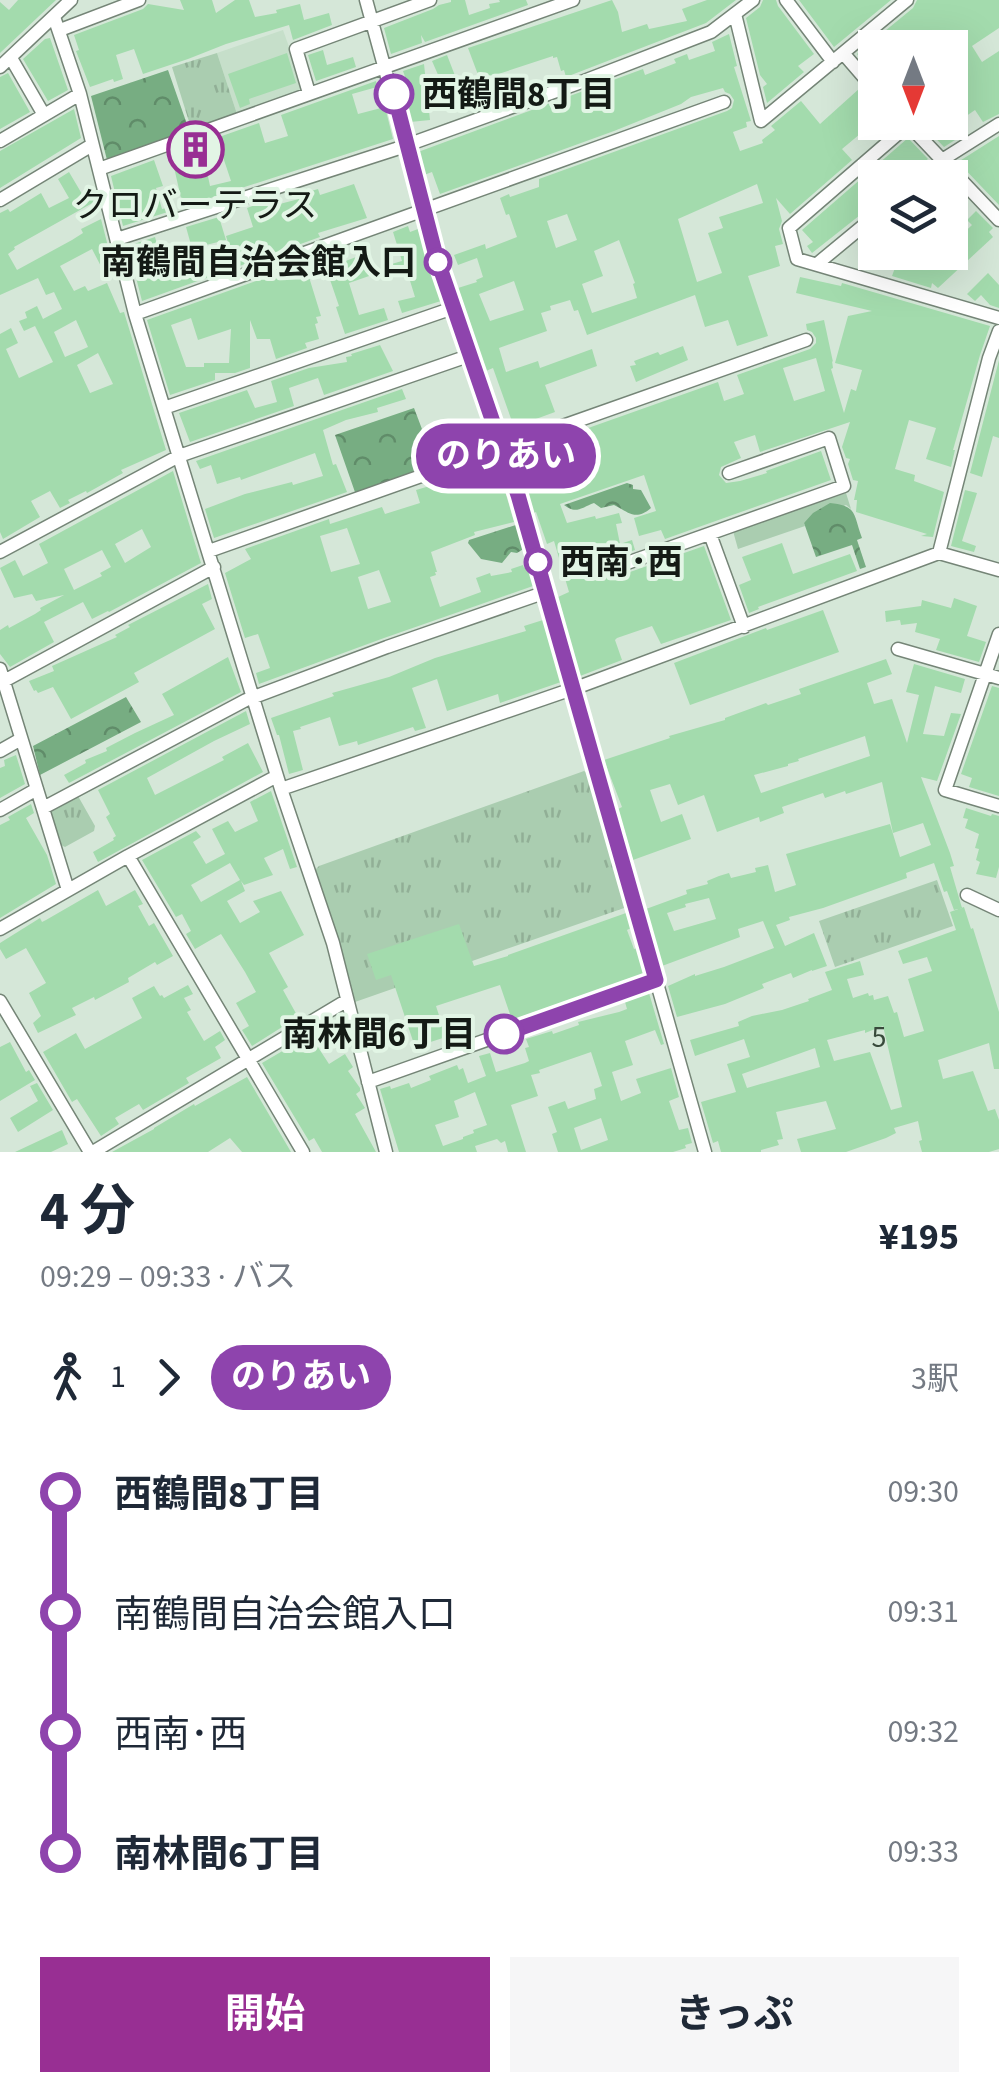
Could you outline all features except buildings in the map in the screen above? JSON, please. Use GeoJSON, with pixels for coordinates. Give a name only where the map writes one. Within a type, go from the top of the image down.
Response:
{"type":"FeatureCollection","features":[{"type":"Feature","properties":{"kind":"street"},"geometry":{"type":"LineString","coordinates":[[70,0],[57,23],[80,94],[135,314],[278,782],[333,944],[386,1152]]}},
{"type":"Feature","properties":{"kind":"street"},"geometry":{"type":"LineString","coordinates":[[44,115],[5,62],[57,23],[139,0]]}},
{"type":"Feature","properties":{"kind":"street"},"geometry":{"type":"LineString","coordinates":[[366,0],[423,210],[503,447],[546,592],[705,1152]]}},
{"type":"Feature","properties":{"kind":"street"},"geometry":{"type":"LineString","coordinates":[[309,93],[296,49],[430,0]]}},
{"type":"Feature","properties":{"kind":"street"},"geometry":{"type":"LineString","coordinates":[[100,169],[574,0]]}},
{"type":"Feature","properties":{"kind":"street"},"geometry":{"type":"LineString","coordinates":[[118,239],[406,145],[683,43],[711,32],[752,0]]}},
{"type":"Feature","properties":{"kind":"street"},"geometry":{"type":"LineString","coordinates":[[786,0],[858,75]]}},
{"type":"Feature","properties":{"kind":"street"},"geometry":{"type":"LineString","coordinates":[[734,14],[760,121],[907,0]]}},
{"type":"Feature","properties":{"kind":"street"},"geometry":{"type":"LineString","coordinates":[[0,142],[80,94]]}},
{"type":"Feature","properties":{"kind":"street"},"geometry":{"type":"LineString","coordinates":[[135,314],[724,102]]}},
{"type":"Feature","properties":{"kind":"street"},"geometry":{"type":"LineString","coordinates":[[923,140],[942,160],[999,124]]}},
{"type":"Feature","properties":{"kind":"street"},"geometry":{"type":"LineString","coordinates":[[889,140],[789,228],[797,258],[999,318]]}},
{"type":"Feature","properties":{"kind":"street"},"geometry":{"type":"LineString","coordinates":[[0,200],[92,145]]}},
{"type":"Feature","properties":{"kind":"street"},"geometry":{"type":"LineString","coordinates":[[968,187],[999,220]]}},
{"type":"Feature","properties":{"kind":"street"},"geometry":{"type":"LineString","coordinates":[[817,264],[858,230]]}},
{"type":"Feature","properties":{"kind":"street"},"geometry":{"type":"LineString","coordinates":[[164,408],[454,308]]}},
{"type":"Feature","properties":{"kind":"street"},"geometry":{"type":"LineString","coordinates":[[938,553],[999,331]]}},
{"type":"Feature","properties":{"kind":"street"},"geometry":{"type":"LineString","coordinates":[[208,551],[806,340]]}},
{"type":"Feature","properties":{"kind":"street"},"geometry":{"type":"LineString","coordinates":[[0,552],[179,456],[471,355]]}},
{"type":"Feature","properties":{"kind":"street"},"geometry":{"type":"LineString","coordinates":[[627,563],[844,486],[829,438],[729,473]]}},
{"type":"Feature","properties":{"kind":"street"},"geometry":{"type":"LineString","coordinates":[[710,534],[744,627]]}},
{"type":"Feature","properties":{"kind":"street"},"geometry":{"type":"LineString","coordinates":[[0,929],[128,856],[278,782],[573,689],[938,553],[999,570]]}},
{"type":"Feature","properties":{"kind":"street"},"geometry":{"type":"LineString","coordinates":[[68,890],[2,675],[214,567]]}},
{"type":"Feature","properties":{"kind":"street"},"geometry":{"type":"LineString","coordinates":[[43,808],[254,696],[546,592]]}},
{"type":"Feature","properties":{"kind":"street"},"geometry":{"type":"LineString","coordinates":[[999,634],[992,676],[945,790],[999,806]]}},
{"type":"Feature","properties":{"kind":"street"},"geometry":{"type":"LineString","coordinates":[[898,649],[992,676]]}},
{"type":"Feature","properties":{"kind":"street"},"geometry":{"type":"LineString","coordinates":[[0,750],[22,739]]}},
{"type":"Feature","properties":{"kind":"street"},"geometry":{"type":"LineString","coordinates":[[0,810],[37,789]]}},
{"type":"Feature","properties":{"kind":"street"},"geometry":{"type":"LineString","coordinates":[[128,856],[303,1152]]}},
{"type":"Feature","properties":{"kind":"street"},"geometry":{"type":"LineString","coordinates":[[967,894],[995,908],[999,893]]}},
{"type":"Feature","properties":{"kind":"street"},"geometry":{"type":"LineString","coordinates":[[368,1082],[656,980]]}},
{"type":"Feature","properties":{"kind":"street"},"geometry":{"type":"LineString","coordinates":[[0,1001],[92,1152],[346,1001]]}},
{"type":"Feature","properties":{"kind":"shaded area"},"geometry":{"type":"Polygon","coordinates":[[[283,30],[303,86],[301,91],[237,114],[217,53],[283,30]]]}},
{"type":"Feature","properties":{"kind":"green space"},"geometry":{"type":"Polygon","coordinates":[[[217,53],[237,114],[191,128],[172,67],[217,53]]]}},
{"type":"Feature","properties":{"kind":"green space"},"geometry":{"type":"Polygon","coordinates":[[[168,70],[189,130],[107,160],[91,96],[168,70]]]}},
{"type":"Feature","properties":{"kind":"green space"},"geometry":{"type":"Polygon","coordinates":[[[414,408],[436,466],[356,495],[335,435],[414,408]]]}},
{"type":"Feature","properties":{"kind":"green space"},"geometry":{"type":"Polygon","coordinates":[[[627,483],[641,490],[651,508],[636,515],[614,505],[601,508],[594,503],[576,510],[564,505],[627,483]]]}},
{"type":"Feature","properties":{"kind":"green space"},"geometry":{"type":"Polygon","coordinates":[[[846,493],[851,509],[846,505],[804,523],[805,526],[738,549],[733,531],[846,493]]]}},
{"type":"Feature","properties":{"kind":"green space"},"geometry":{"type":"Polygon","coordinates":[[[830,503],[846,506],[853,513],[866,567],[860,569],[852,545],[816,557],[804,523],[830,503]]]}},
{"type":"Feature","properties":{"kind":"green space"},"geometry":{"type":"Polygon","coordinates":[[[522,523],[525,548],[511,552],[502,563],[481,559],[468,543],[469,540],[522,523]]]}},
{"type":"Feature","properties":{"kind":"green space"},"geometry":{"type":"Polygon","coordinates":[[[126,697],[141,722],[40,775],[33,746],[126,697]]]}},
{"type":"Feature","properties":{"kind":"green space"},"geometry":{"type":"Polygon","coordinates":[[[584,771],[589,774],[627,907],[355,1002],[315,870],[584,771]]]}},
{"type":"Feature","properties":{"kind":"green space"},"geometry":{"type":"Polygon","coordinates":[[[78,796],[94,831],[65,847],[49,809],[78,796]]]}},
{"type":"Feature","properties":{"kind":"green space"},"geometry":{"type":"Polygon","coordinates":[[[937,880],[953,926],[835,967],[819,921],[937,880]]]}},
{"type":"Feature","properties":{"kind":"bus line","name":"のりあい"},"geometry":{"type":"LineString","coordinates":[[394,94],[436,256],[518,495],[656,980],[504,1034]]}},
{"type":"Feature","properties":{"kind":"place","name":"西鶴間8丁目"},"geometry":{"type":"Point","coordinates":[394,94]}},
{"type":"Feature","properties":{"kind":"place","name":"クロバーテラス"},"geometry":{"type":"Point","coordinates":[195,149]}},
{"type":"Feature","properties":{"kind":"place","name":"南鶴間自治会館入口"},"geometry":{"type":"Point","coordinates":[438,262]}},
{"type":"Feature","properties":{"kind":"place","name":"西南･西"},"geometry":{"type":"Point","coordinates":[538,562]}},
{"type":"Feature","properties":{"kind":"place","name":"南林間6丁目"},"geometry":{"type":"Point","coordinates":[504,1034]}}]}
